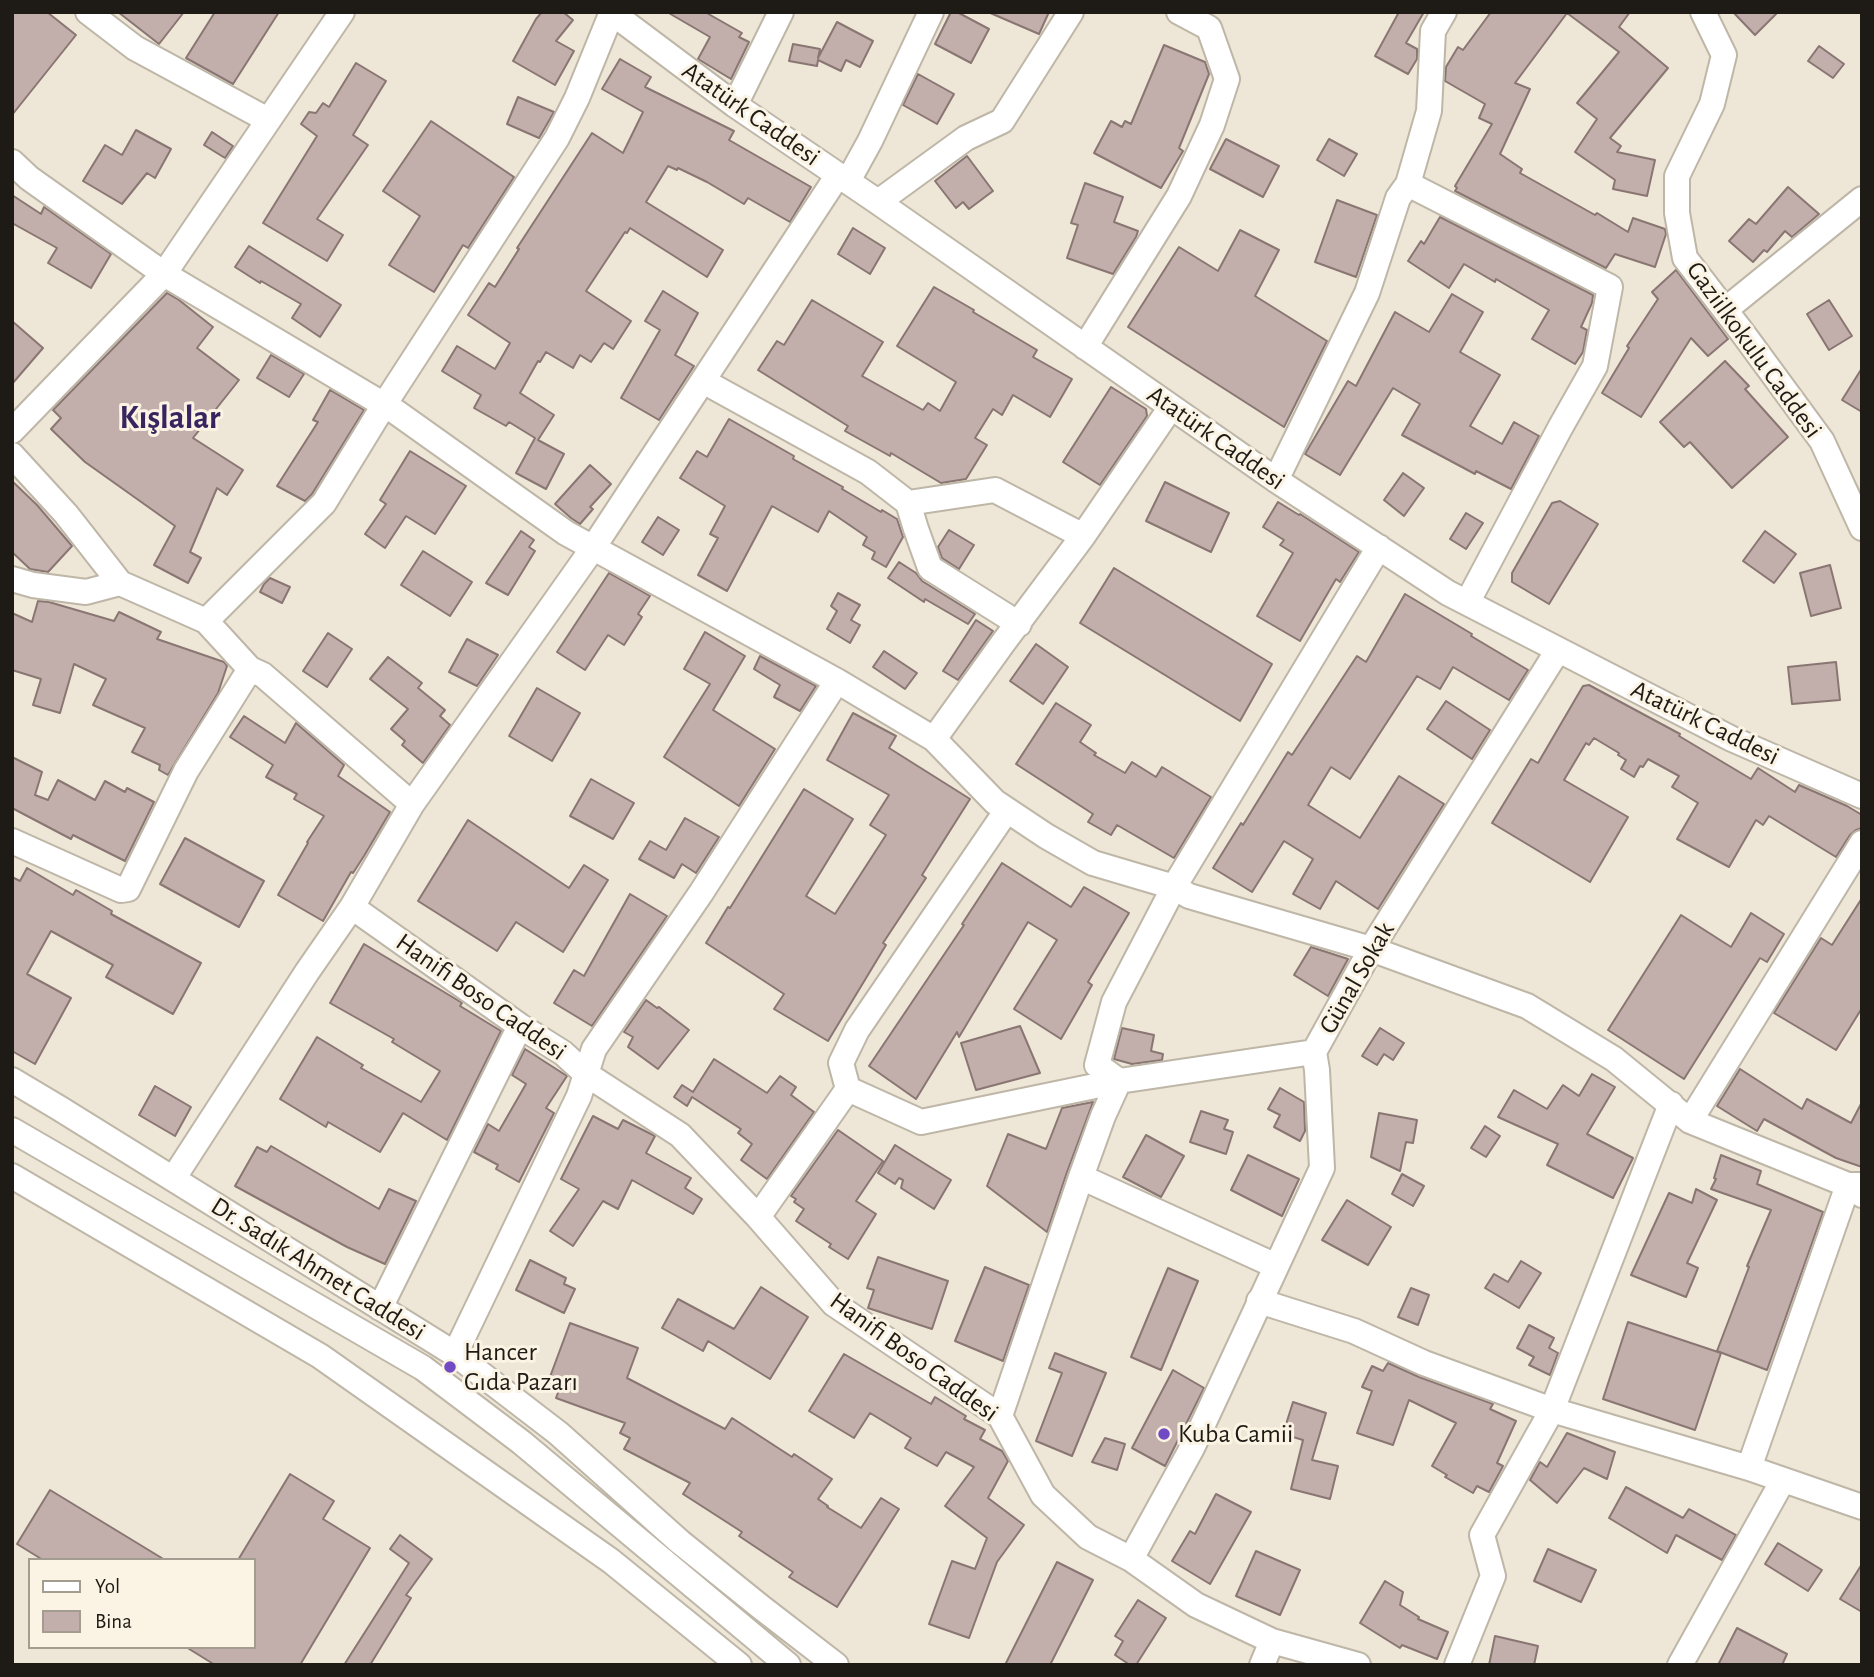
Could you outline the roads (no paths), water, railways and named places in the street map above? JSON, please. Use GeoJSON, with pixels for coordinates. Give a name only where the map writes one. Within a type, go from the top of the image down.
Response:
{"type":"FeatureCollection","features":[{"type":"Feature","properties":{"kind":"street"},"geometry":{"type":"LineString","coordinates":[[88,12],[135,48],[268,120]]}},
{"type":"Feature","properties":{"kind":"street"},"geometry":{"type":"LineString","coordinates":[[12,431],[164,274],[342,12]]}},
{"type":"Feature","properties":{"kind":"street"},"geometry":{"type":"LineString","coordinates":[[206,621],[324,503],[384,405],[557,138],[577,98],[612,12]]}},
{"type":"Feature","properties":{"kind":"street","name":"Atatürk Caddesi"},"geometry":{"type":"LineString","coordinates":[[612,12],[735,105],[1276,480],[1447,593],[1732,739],[1862,796]]}},
{"type":"Feature","properties":{"kind":"street"},"geometry":{"type":"LineString","coordinates":[[735,105],[781,12]]}},
{"type":"Feature","properties":{"kind":"street"},"geometry":{"type":"LineString","coordinates":[[173,1179],[352,907],[412,804],[593,548],[703,381],[870,141],[931,12]]}},
{"type":"Feature","properties":{"kind":"street"},"geometry":{"type":"LineString","coordinates":[[878,202],[966,138],[1002,121],[1071,12]]}},
{"type":"Feature","properties":{"kind":"street"},"geometry":{"type":"LineString","coordinates":[[1085,347],[1179,196],[1212,125],[1227,79],[1209,28],[1178,12]]}},
{"type":"Feature","properties":{"kind":"street"},"geometry":{"type":"LineString","coordinates":[[1276,480],[1367,293],[1398,198],[1408,184],[1429,111],[1433,31],[1444,12]]}},
{"type":"Feature","properties":{"kind":"street","name":"Gaziilkokulu Caddesi"},"geometry":{"type":"LineString","coordinates":[[1705,13],[1724,55],[1712,104],[1677,176],[1677,213],[1685,258],[1822,441],[1862,528]]}},
{"type":"Feature","properties":{"kind":"street"},"geometry":{"type":"LineString","coordinates":[[12,162],[29,178],[164,274],[396,412],[566,533],[837,681],[934,739],[995,802],[1093,863],[1174,887],[1189,896],[1371,950],[1527,1006],[1615,1059],[1690,1121],[1857,1188],[1749,1468]]}},
{"type":"Feature","properties":{"kind":"street"},"geometry":{"type":"LineString","coordinates":[[1408,184],[1610,288],[1595,366],[1467,603]]}},
{"type":"Feature","properties":{"kind":"street"},"geometry":{"type":"LineString","coordinates":[[1725,310],[1862,200]]}},
{"type":"Feature","properties":{"kind":"street"},"geometry":{"type":"LineString","coordinates":[[703,381],[868,472],[908,503],[930,568],[1018,624]]}},
{"type":"Feature","properties":{"kind":"street"},"geometry":{"type":"LineString","coordinates":[[934,739],[1083,536],[1171,407]]}},
{"type":"Feature","properties":{"kind":"street"},"geometry":{"type":"LineString","coordinates":[[12,455],[66,514],[120,583],[206,621],[250,669],[263,675],[412,804]]}},
{"type":"Feature","properties":{"kind":"street"},"geometry":{"type":"LineString","coordinates":[[908,503],[995,490],[1083,536]]}},
{"type":"Feature","properties":{"kind":"street"},"geometry":{"type":"LineString","coordinates":[[1119,1082],[1097,1065],[1114,1002],[1174,887],[1379,547]]}},
{"type":"Feature","properties":{"kind":"street"},"geometry":{"type":"LineString","coordinates":[[12,579],[33,585],[86,592],[120,583]]}},
{"type":"Feature","properties":{"kind":"street","name":"Günal Sokak"},"geometry":{"type":"LineString","coordinates":[[1131,1559],[1192,1448],[1322,1168],[1314,1052],[1371,950],[1558,650]]}},
{"type":"Feature","properties":{"kind":"street"},"geometry":{"type":"LineString","coordinates":[[12,841],[121,890],[128,889],[186,771],[250,669]]}},
{"type":"Feature","properties":{"kind":"street"},"geometry":{"type":"LineString","coordinates":[[455,1354],[579,1096],[594,1049],[701,893],[837,681]]}},
{"type":"Feature","properties":{"kind":"street"},"geometry":{"type":"LineString","coordinates":[[848,1089],[841,1063],[857,1030],[1007,810]]}},
{"type":"Feature","properties":{"kind":"street"},"geometry":{"type":"LineString","coordinates":[[1690,1121],[1862,843]]}},
{"type":"Feature","properties":{"kind":"street","name":"Hanifi Boso Caddesi"},"geometry":{"type":"LineString","coordinates":[[352,907],[520,1026],[563,1053],[586,1073],[680,1135],[758,1217],[834,1304],[1000,1416],[1043,1495],[1088,1537],[1131,1559],[1196,1605],[1272,1641],[1358,1665]]}},
{"type":"Feature","properties":{"kind":"street"},"geometry":{"type":"LineString","coordinates":[[380,1308],[520,1026]]}},
{"type":"Feature","properties":{"kind":"street"},"geometry":{"type":"LineString","coordinates":[[848,1089],[921,1122],[1119,1082],[1314,1052]]}},
{"type":"Feature","properties":{"kind":"street","name":"Dr. Sadık Ahmet Caddesi"},"geometry":{"type":"LineString","coordinates":[[12,1080],[455,1354],[558,1433],[680,1542],[836,1665]]}},
{"type":"Feature","properties":{"kind":"street"},"geometry":{"type":"LineString","coordinates":[[1000,1416],[1081,1177],[1103,1116],[1119,1082]]}},
{"type":"Feature","properties":{"kind":"street"},"geometry":{"type":"LineString","coordinates":[[758,1217],[848,1089]]}},
{"type":"Feature","properties":{"kind":"street"},"geometry":{"type":"LineString","coordinates":[[1457,1665],[1493,1576],[1482,1535],[1552,1410],[1671,1104]]}},
{"type":"Feature","properties":{"kind":"street","name":"Dr. Sadık Ahmet Caddesi"},"geometry":{"type":"LineString","coordinates":[[12,1130],[423,1368],[521,1442],[789,1665]]}},
{"type":"Feature","properties":{"kind":"street"},"geometry":{"type":"LineString","coordinates":[[12,1175],[320,1356],[611,1561],[739,1665]]}},
{"type":"Feature","properties":{"kind":"street"},"geometry":{"type":"LineString","coordinates":[[1081,1177],[1276,1266]]}},
{"type":"Feature","properties":{"kind":"street"},"geometry":{"type":"LineString","coordinates":[[1259,1301],[1354,1331],[1424,1363],[1552,1410],[1749,1468],[1862,1507]]}},
{"type":"Feature","properties":{"kind":"street"},"geometry":{"type":"LineString","coordinates":[[1680,1665],[1783,1480]]}},
{"type":"Feature","properties":{"kind":"street"},"geometry":{"type":"LineString","coordinates":[[1262,1665],[1272,1641]]}},
{"type":"Feature","properties":{"kind":"place","name":"Hancer Gıda Pazarı"},"geometry":{"type":"Point","coordinates":[450,1367]}},
{"type":"Feature","properties":{"kind":"place","name":"Kuba Camii"},"geometry":{"type":"Point","coordinates":[1164,1434]}},
{"type":"Feature","properties":{"kind":"district","name":"Kışlalar"},"geometry":{"type":"Point","coordinates":[170,418]}}]}
